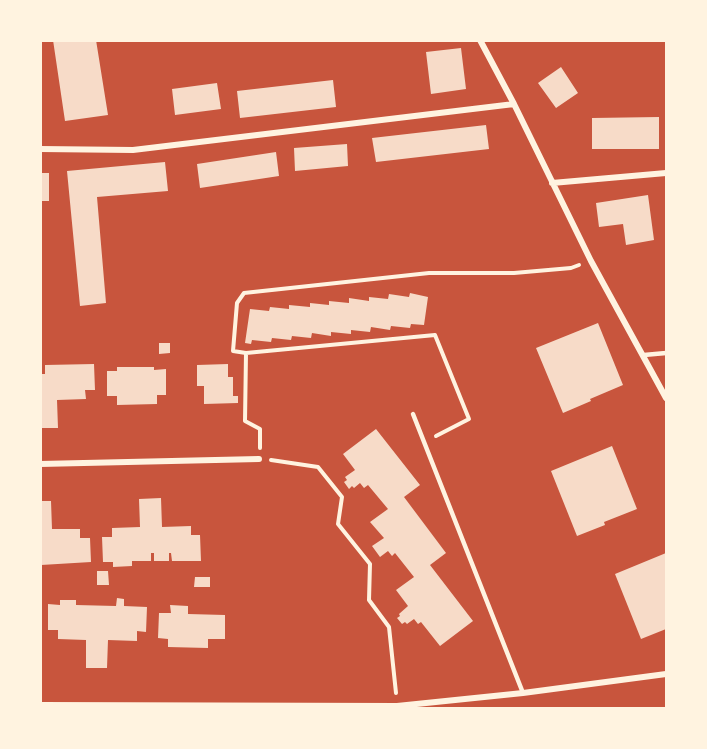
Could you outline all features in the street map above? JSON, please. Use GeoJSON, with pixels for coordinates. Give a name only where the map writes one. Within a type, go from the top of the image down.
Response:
{"type":"FeatureCollection","features":[{"type":"Feature","properties":{"kind":"street"},"geometry":{"type":"LineString","coordinates":[[480,40],[591,261],[666,398]]}},
{"type":"Feature","properties":{"kind":"street"},"geometry":{"type":"LineString","coordinates":[[40,149],[132,150],[513,104]]}},
{"type":"Feature","properties":{"kind":"street"},"geometry":{"type":"LineString","coordinates":[[552,183],[666,173]]}},
{"type":"Feature","properties":{"kind":"street"},"geometry":{"type":"LineString","coordinates":[[40,464],[259,459]]}},
{"type":"Feature","properties":{"kind":"street"},"geometry":{"type":"LineString","coordinates":[[40,705],[397,706],[523,693],[666,674]]}},
{"type":"Feature","properties":{"kind":"lane"},"geometry":{"type":"LineString","coordinates":[[644,356],[666,353]]}},
{"type":"Feature","properties":{"kind":"lane"},"geometry":{"type":"LineString","coordinates":[[414,414],[523,693]]}},
{"type":"Feature","properties":{"kind":"path"},"geometry":{"type":"LineString","coordinates":[[424,442],[469,419],[435,335],[246,353],[233,351],[237,303],[244,293],[429,273],[514,273],[571,268],[591,261]]}},
{"type":"Feature","properties":{"kind":"path"},"geometry":{"type":"LineString","coordinates":[[246,353],[245,421],[260,429],[259,459],[318,467],[342,497],[338,524],[370,564],[369,600],[389,627],[397,706]]}},
{"type":"Feature","properties":{"kind":"building"},"geometry":{"type":"Polygon","coordinates":[[[53,40],[96,40],[108,115],[65,121],[53,40]]]}},
{"type":"Feature","properties":{"kind":"building"},"geometry":{"type":"Polygon","coordinates":[[[461,48],[466,89],[431,94],[426,52],[461,48]]]}},
{"type":"Feature","properties":{"kind":"building"},"geometry":{"type":"Polygon","coordinates":[[[561,67],[578,93],[556,108],[538,83],[561,67]]]}},
{"type":"Feature","properties":{"kind":"building"},"geometry":{"type":"Polygon","coordinates":[[[333,80],[336,107],[240,118],[237,91],[333,80]]]}},
{"type":"Feature","properties":{"kind":"building"},"geometry":{"type":"Polygon","coordinates":[[[217,83],[221,109],[175,115],[172,89],[217,83]]]}},
{"type":"Feature","properties":{"kind":"building"},"geometry":{"type":"Polygon","coordinates":[[[659,117],[659,149],[592,149],[592,118],[659,117]]]}},
{"type":"Feature","properties":{"kind":"building"},"geometry":{"type":"Polygon","coordinates":[[[486,125],[489,149],[376,162],[372,138],[486,125]]]}},
{"type":"Feature","properties":{"kind":"building"},"geometry":{"type":"Polygon","coordinates":[[[347,144],[348,166],[295,171],[294,148],[347,144]]]}},
{"type":"Feature","properties":{"kind":"building"},"geometry":{"type":"Polygon","coordinates":[[[276,152],[279,176],[200,188],[197,164],[276,152]]]}},
{"type":"Feature","properties":{"kind":"building"},"geometry":{"type":"Polygon","coordinates":[[[165,162],[168,191],[97,197],[106,303],[80,306],[67,171],[165,162]]]}},
{"type":"Feature","properties":{"kind":"building"},"geometry":{"type":"Polygon","coordinates":[[[40,173],[49,173],[49,201],[40,201],[40,173]]]}},
{"type":"Feature","properties":{"kind":"building"},"geometry":{"type":"Polygon","coordinates":[[[648,195],[654,240],[626,245],[623,224],[599,227],[596,203],[648,195]]]}},
{"type":"Feature","properties":{"kind":"building"},"geometry":{"type":"Polygon","coordinates":[[[410,293],[428,297],[424,325],[411,324],[410,328],[391,326],[390,330],[371,327],[370,332],[351,330],[351,334],[331,332],[331,336],[312,333],[311,338],[292,336],[291,340],[272,338],[271,342],[252,340],[251,344],[245,343],[250,309],[269,311],[270,307],[289,309],[289,305],[310,307],[310,303],[329,305],[329,301],[349,303],[349,298],[369,301],[369,297],[388,299],[389,294],[409,297],[410,293]]]}},
{"type":"Feature","properties":{"kind":"building"},"geometry":{"type":"Polygon","coordinates":[[[598,323],[623,385],[563,413],[536,348],[598,323]]]}},
{"type":"Feature","properties":{"kind":"building"},"geometry":{"type":"Polygon","coordinates":[[[159,343],[170,343],[170,353],[159,354],[159,343]]]}},
{"type":"Feature","properties":{"kind":"building"},"geometry":{"type":"Polygon","coordinates":[[[94,364],[95,390],[85,390],[86,399],[57,400],[58,428],[40,428],[40,374],[45,374],[45,365],[94,364]]]}},
{"type":"Feature","properties":{"kind":"building"},"geometry":{"type":"Polygon","coordinates":[[[228,364],[228,377],[233,377],[233,396],[238,396],[238,403],[204,404],[204,386],[197,386],[197,365],[228,364]]]}},
{"type":"Feature","properties":{"kind":"building"},"geometry":{"type":"Polygon","coordinates":[[[117,367],[166,369],[166,395],[157,395],[157,404],[117,405],[117,396],[107,396],[107,371],[117,371],[117,367]]]}},
{"type":"Feature","properties":{"kind":"building"},"geometry":{"type":"Polygon","coordinates":[[[376,429],[420,485],[404,497],[446,553],[430,565],[473,621],[440,646],[421,622],[418,624],[414,619],[407,624],[405,622],[402,624],[397,618],[408,606],[396,590],[414,577],[395,553],[392,556],[388,551],[380,557],[372,546],[384,538],[370,522],[388,509],[368,485],[364,488],[360,483],[349,489],[344,482],[347,480],[345,477],[355,470],[343,454],[376,429]]]}},
{"type":"Feature","properties":{"kind":"building"},"geometry":{"type":"Polygon","coordinates":[[[612,446],[637,509],[577,536],[551,471],[612,446]]]}},
{"type":"Feature","properties":{"kind":"building"},"geometry":{"type":"Polygon","coordinates":[[[161,498],[162,527],[191,526],[191,535],[200,535],[201,561],[172,561],[171,553],[169,553],[169,561],[154,561],[154,553],[151,553],[151,561],[132,561],[132,566],[113,567],[113,562],[103,562],[102,537],[112,537],[112,528],[140,527],[139,499],[161,498]]]}},
{"type":"Feature","properties":{"kind":"building"},"geometry":{"type":"Polygon","coordinates":[[[40,501],[51,501],[52,529],[80,529],[80,538],[90,538],[91,562],[41,565],[40,501]]]}},
{"type":"Feature","properties":{"kind":"building"},"geometry":{"type":"Polygon","coordinates":[[[666,553],[666,629],[641,639],[615,574],[666,553]]]}},
{"type":"Feature","properties":{"kind":"building"},"geometry":{"type":"Polygon","coordinates":[[[97,571],[108,571],[109,585],[97,585],[97,571]]]}},
{"type":"Feature","properties":{"kind":"building"},"geometry":{"type":"Polygon","coordinates":[[[195,577],[210,577],[210,587],[194,587],[195,577]]]}},
{"type":"Feature","properties":{"kind":"building"},"geometry":{"type":"Polygon","coordinates":[[[117,598],[124,599],[124,606],[147,607],[146,632],[137,631],[137,641],[108,640],[107,668],[86,668],[86,640],[58,639],[58,630],[48,630],[48,604],[60,605],[60,600],[76,600],[76,605],[116,606],[117,598]]]}},
{"type":"Feature","properties":{"kind":"building"},"geometry":{"type":"Polygon","coordinates":[[[170,605],[188,606],[188,614],[225,615],[225,639],[208,639],[208,648],[168,647],[168,639],[158,638],[159,613],[171,613],[170,605]]]}}]}
